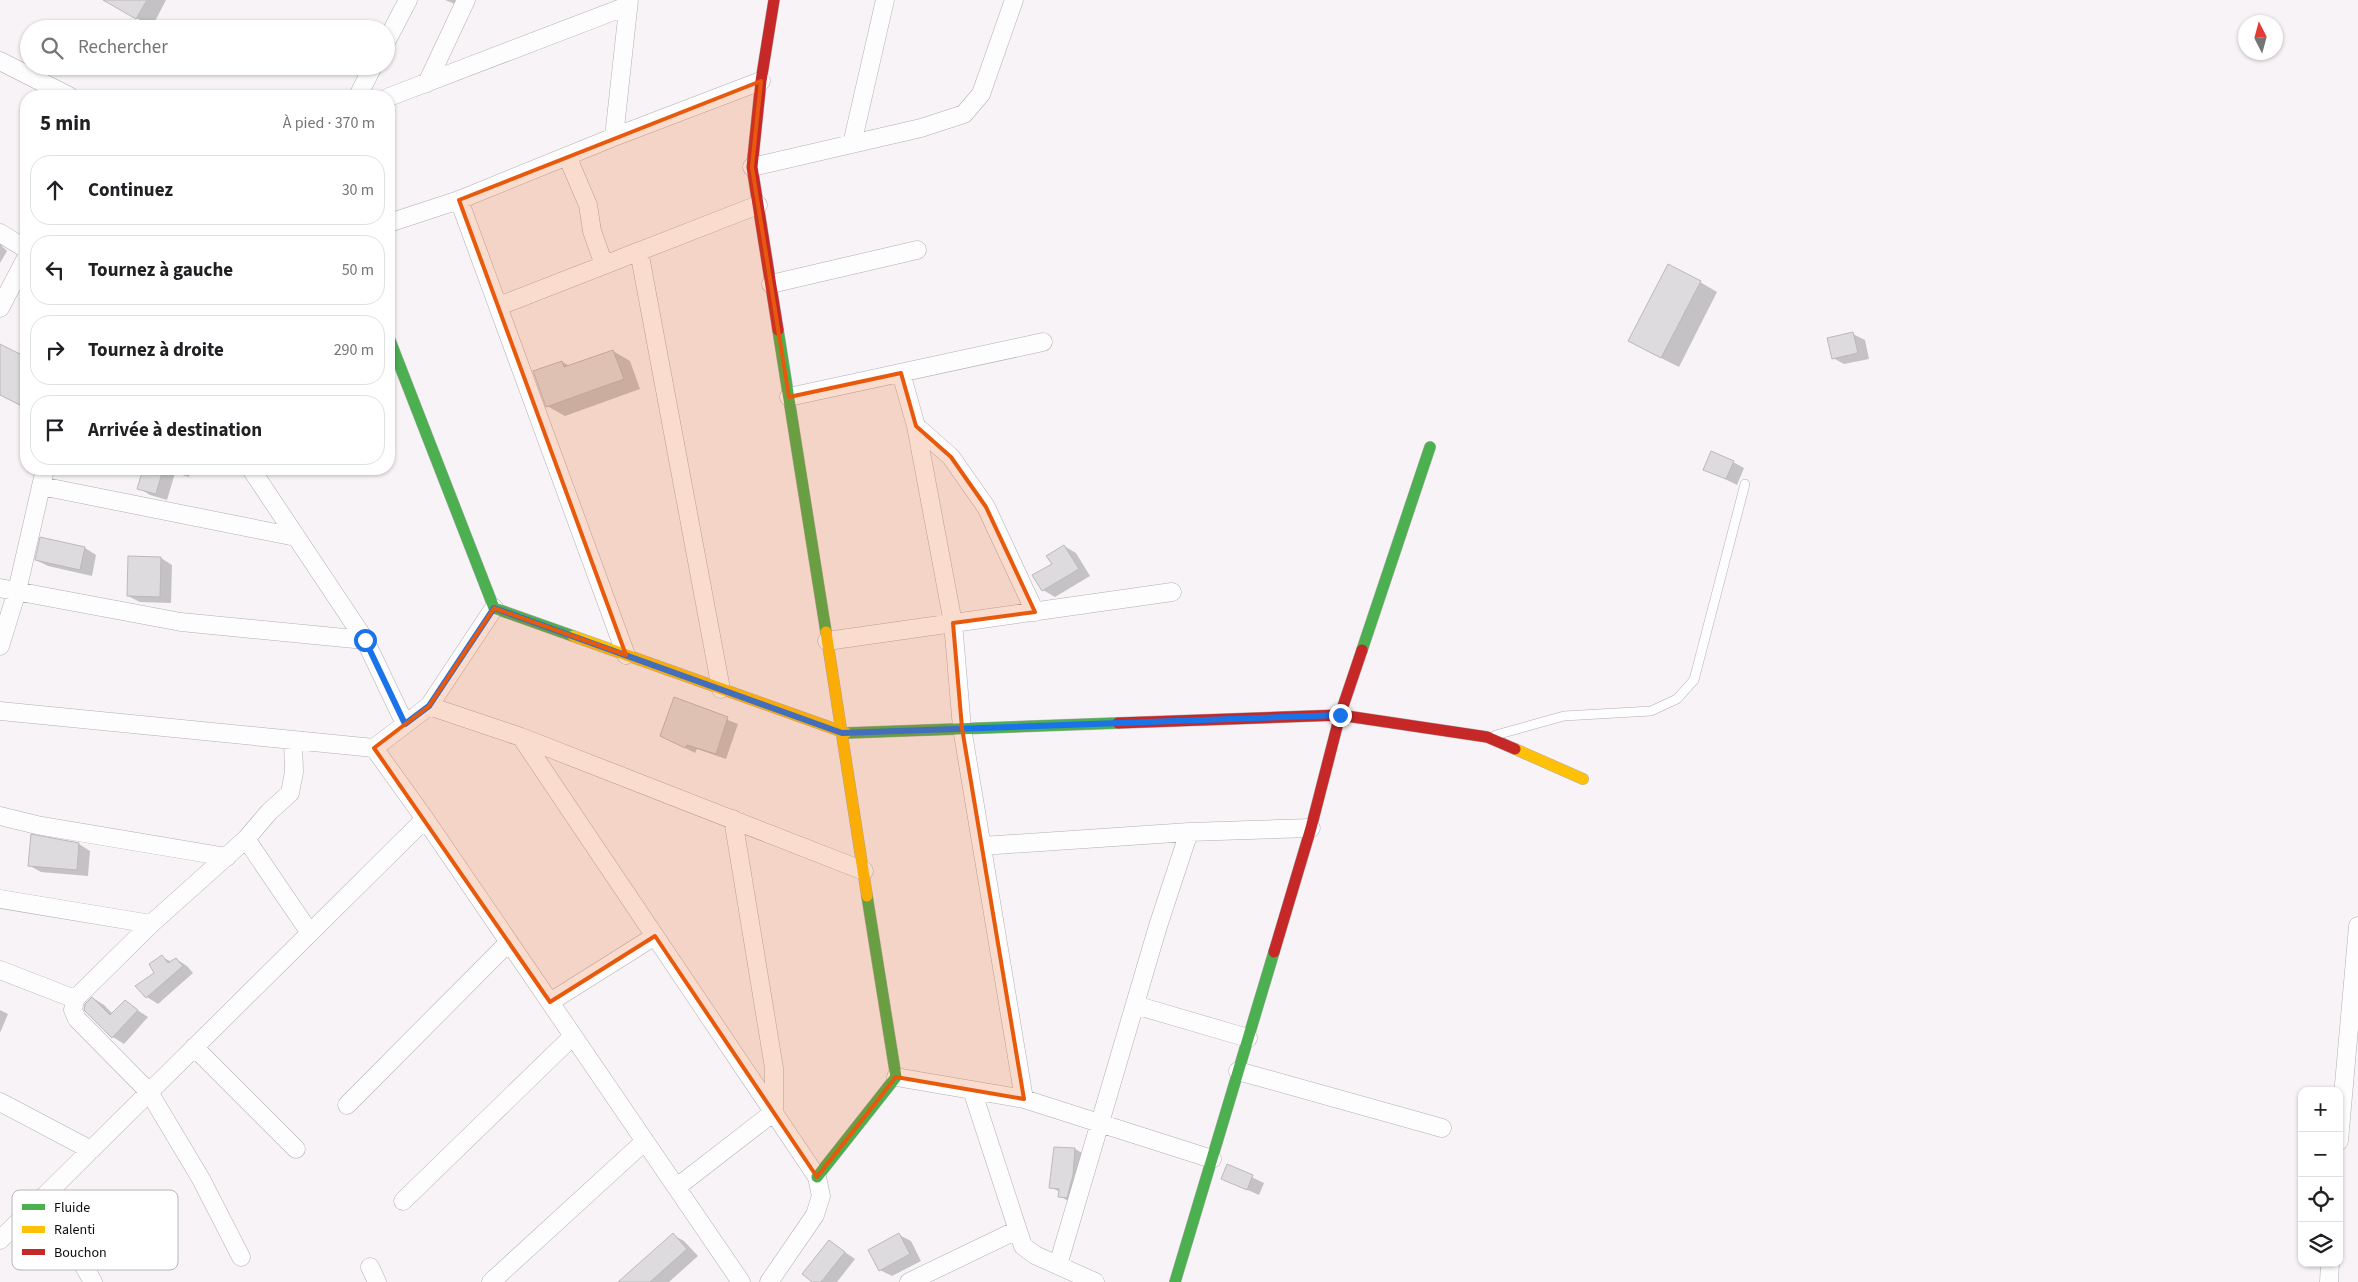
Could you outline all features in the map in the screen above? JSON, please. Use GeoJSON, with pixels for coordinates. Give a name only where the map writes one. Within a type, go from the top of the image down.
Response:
{"type":"FeatureCollection","features":[{"type":"Feature","properties":{"kind":"street"},"geometry":{"type":"LineString","coordinates":[[427,83],[466,0]]}},
{"type":"Feature","properties":{"kind":"street"},"geometry":{"type":"LineString","coordinates":[[774,0],[761,81],[752,168],[896,1077],[817,1177]]}},
{"type":"Feature","properties":{"kind":"street"},"geometry":{"type":"LineString","coordinates":[[852,144],[885,0]]}},
{"type":"Feature","properties":{"kind":"street"},"geometry":{"type":"LineString","coordinates":[[752,168],[921,128],[964,114],[981,94],[1014,0]]}},
{"type":"Feature","properties":{"kind":"street"},"geometry":{"type":"LineString","coordinates":[[395,20],[402,2]]}},
{"type":"Feature","properties":{"kind":"street"},"geometry":{"type":"LineString","coordinates":[[395,95],[628,3],[614,137]]}},
{"type":"Feature","properties":{"kind":"street"},"geometry":{"type":"LineString","coordinates":[[0,61],[20,71]]}},
{"type":"Feature","properties":{"kind":"street"},"geometry":{"type":"LineString","coordinates":[[28,75],[57,90]]}},
{"type":"Feature","properties":{"kind":"street"},"geometry":{"type":"LineString","coordinates":[[361,90],[368,75]]}},
{"type":"Feature","properties":{"kind":"street"},"geometry":{"type":"LineString","coordinates":[[395,221],[459,200],[614,137],[761,81]]}},
{"type":"Feature","properties":{"kind":"street"},"geometry":{"type":"LineString","coordinates":[[566,156],[588,205],[592,231],[604,265]]}},
{"type":"Feature","properties":{"kind":"street"},"geometry":{"type":"LineString","coordinates":[[459,200],[626,656]]}},
{"type":"Feature","properties":{"kind":"street"},"geometry":{"type":"LineString","coordinates":[[498,306],[758,205]]}},
{"type":"Feature","properties":{"kind":"street"},"geometry":{"type":"LineString","coordinates":[[0,233],[20,245]]}},
{"type":"Feature","properties":{"kind":"street"},"geometry":{"type":"LineString","coordinates":[[771,284],[917,250]]}},
{"type":"Feature","properties":{"kind":"street"},"geometry":{"type":"LineString","coordinates":[[639,251],[721,689]]}},
{"type":"Feature","properties":{"kind":"street"},"geometry":{"type":"LineString","coordinates":[[0,308],[20,270]]}},
{"type":"Feature","properties":{"kind":"street"},"geometry":{"type":"LineString","coordinates":[[789,397],[1043,342]]}},
{"type":"Feature","properties":{"kind":"street"},"geometry":{"type":"LineString","coordinates":[[395,353],[494,608],[626,656],[842,733],[1340,715],[1487,737],[1583,779]]}},
{"type":"Feature","properties":{"kind":"street"},"geometry":{"type":"LineString","coordinates":[[901,373],[916,426],[953,623],[962,728],[1024,1099]]}},
{"type":"Feature","properties":{"kind":"street"},"geometry":{"type":"LineString","coordinates":[[916,426],[951,457],[986,507],[1035,612]]}},
{"type":"Feature","properties":{"kind":"street"},"geometry":{"type":"LineString","coordinates":[[1175,1282],[1311,828],[1340,715],[1430,447]]}},
{"type":"Feature","properties":{"kind":"street"},"geometry":{"type":"LineString","coordinates":[[254,475],[365,640],[405,724]]}},
{"type":"Feature","properties":{"kind":"street"},"geometry":{"type":"LineString","coordinates":[[0,646],[9,589],[43,477],[296,537]]}},
{"type":"Feature","properties":{"kind":"street"},"geometry":{"type":"LineString","coordinates":[[9,589],[181,622],[365,640]]}},
{"type":"Feature","properties":{"kind":"street"},"geometry":{"type":"LineString","coordinates":[[827,641],[1172,592]]}},
{"type":"Feature","properties":{"kind":"street"},"geometry":{"type":"LineString","coordinates":[[0,711],[374,748],[429,706],[494,608]]}},
{"type":"Feature","properties":{"kind":"street"},"geometry":{"type":"LineString","coordinates":[[429,706],[521,737],[864,871]]}},
{"type":"Feature","properties":{"kind":"street"},"geometry":{"type":"LineString","coordinates":[[521,737],[817,1177],[821,1196],[815,1215],[769,1282]]}},
{"type":"Feature","properties":{"kind":"street"},"geometry":{"type":"LineString","coordinates":[[241,1258],[202,1179],[149,1092],[77,1019],[73,1010],[75,999],[151,924],[246,839],[269,812],[290,793],[294,772],[293,740]]}},
{"type":"Feature","properties":{"kind":"street"},"geometry":{"type":"LineString","coordinates":[[374,748],[425,818],[741,1282]]}},
{"type":"Feature","properties":{"kind":"street"},"geometry":{"type":"LineString","coordinates":[[0,816],[37,826],[227,857]]}},
{"type":"Feature","properties":{"kind":"street"},"geometry":{"type":"LineString","coordinates":[[50,1190],[425,818]]}},
{"type":"Feature","properties":{"kind":"street"},"geometry":{"type":"LineString","coordinates":[[733,819],[774,1068],[774,1112]]}},
{"type":"Feature","properties":{"kind":"street"},"geometry":{"type":"LineString","coordinates":[[982,846],[1189,832],[1311,828]]}},
{"type":"Feature","properties":{"kind":"street"},"geometry":{"type":"LineString","coordinates":[[1058,1265],[1178,859],[1189,832]]}},
{"type":"Feature","properties":{"kind":"street"},"geometry":{"type":"LineString","coordinates":[[246,839],[310,933]]}},
{"type":"Feature","properties":{"kind":"street"},"geometry":{"type":"LineString","coordinates":[[0,899],[151,924]]}},
{"type":"Feature","properties":{"kind":"street"},"geometry":{"type":"LineString","coordinates":[[2340,1132],[2358,926]]}},
{"type":"Feature","properties":{"kind":"street"},"geometry":{"type":"LineString","coordinates":[[550,1002],[655,936]]}},
{"type":"Feature","properties":{"kind":"street"},"geometry":{"type":"LineString","coordinates":[[347,1106],[510,942]]}},
{"type":"Feature","properties":{"kind":"street"},"geometry":{"type":"LineString","coordinates":[[0,970],[75,999]]}},
{"type":"Feature","properties":{"kind":"street"},"geometry":{"type":"LineString","coordinates":[[1135,1005],[1248,1038]]}},
{"type":"Feature","properties":{"kind":"street"},"geometry":{"type":"LineString","coordinates":[[403,1201],[573,1036]]}},
{"type":"Feature","properties":{"kind":"street"},"geometry":{"type":"LineString","coordinates":[[194,1048],[296,1149]]}},
{"type":"Feature","properties":{"kind":"street"},"geometry":{"type":"LineString","coordinates":[[1238,1071],[1442,1128]]}},
{"type":"Feature","properties":{"kind":"street"},"geometry":{"type":"LineString","coordinates":[[896,1077],[1024,1099],[1212,1159]]}},
{"type":"Feature","properties":{"kind":"street"},"geometry":{"type":"LineString","coordinates":[[972,1090],[1023,1246],[1035,1256],[1095,1282]]}},
{"type":"Feature","properties":{"kind":"street"},"geometry":{"type":"LineString","coordinates":[[0,1102],[91,1150]]}},
{"type":"Feature","properties":{"kind":"street"},"geometry":{"type":"LineString","coordinates":[[676,1188],[774,1112]]}},
{"type":"Feature","properties":{"kind":"street"},"geometry":{"type":"LineString","coordinates":[[499,1279],[645,1141]]}},
{"type":"Feature","properties":{"kind":"street"},"geometry":{"type":"LineString","coordinates":[[0,1240],[12,1228]]}},
{"type":"Feature","properties":{"kind":"street"},"geometry":{"type":"LineString","coordinates":[[909,1282],[1017,1230]]}},
{"type":"Feature","properties":{"kind":"street"},"geometry":{"type":"LineString","coordinates":[[2328,1282],[2330,1267]]}},
{"type":"Feature","properties":{"kind":"street"},"geometry":{"type":"LineString","coordinates":[[86,1270],[93,1282]]}},
{"type":"Feature","properties":{"kind":"lane"},"geometry":{"type":"LineString","coordinates":[[1487,737],[1564,716],[1651,711],[1677,698],[1694,680],[1745,484]]}},
{"type":"Feature","properties":{"kind":"highlighted area"},"geometry":{"type":"Polygon","coordinates":[[[761,81],[752,167],[789,397],[901,373],[916,426],[951,457],[986,507],[1035,612],[953,623],[962,728],[1024,1099],[896,1077],[817,1177],[655,936],[550,1002],[374,748],[429,706],[494,608],[626,655],[459,200],[761,81]]]}},
{"type":"Feature","properties":{"kind":"building"},"geometry":{"type":"Polygon","coordinates":[[[103,0],[147,0],[136,19],[103,0]]]}},
{"type":"Feature","properties":{"kind":"building"},"geometry":{"type":"Polygon","coordinates":[[[1668,264],[1701,281],[1661,358],[1628,341],[1668,264]]]}},
{"type":"Feature","properties":{"kind":"building"},"geometry":{"type":"Polygon","coordinates":[[[1853,332],[1858,353],[1832,359],[1827,338],[1853,332]]]}},
{"type":"Feature","properties":{"kind":"building"},"geometry":{"type":"Polygon","coordinates":[[[0,344],[20,354],[20,405],[0,395],[0,344]]]}},
{"type":"Feature","properties":{"kind":"building"},"geometry":{"type":"Polygon","coordinates":[[[613,350],[624,379],[546,407],[533,371],[562,361],[564,367],[613,350]]]}},
{"type":"Feature","properties":{"kind":"building"},"geometry":{"type":"Polygon","coordinates":[[[1711,451],[1734,461],[1726,479],[1703,470],[1711,451]]]}},
{"type":"Feature","properties":{"kind":"building"},"geometry":{"type":"Polygon","coordinates":[[[141,475],[161,475],[156,494],[137,489],[141,475]]]}},
{"type":"Feature","properties":{"kind":"building"},"geometry":{"type":"Polygon","coordinates":[[[40,537],[85,547],[80,570],[35,560],[40,537]]]}},
{"type":"Feature","properties":{"kind":"building"},"geometry":{"type":"Polygon","coordinates":[[[1064,545],[1079,569],[1042,591],[1032,575],[1052,564],[1046,556],[1064,545]]]}},
{"type":"Feature","properties":{"kind":"building"},"geometry":{"type":"Polygon","coordinates":[[[128,556],[161,557],[160,597],[127,596],[128,556]]]}},
{"type":"Feature","properties":{"kind":"building"},"geometry":{"type":"Polygon","coordinates":[[[674,697],[728,717],[716,754],[687,745],[685,748],[660,736],[674,697]]]}},
{"type":"Feature","properties":{"kind":"building"},"geometry":{"type":"Polygon","coordinates":[[[31,834],[79,843],[77,870],[28,866],[31,834]]]}},
{"type":"Feature","properties":{"kind":"building"},"geometry":{"type":"Polygon","coordinates":[[[162,955],[168,963],[176,958],[183,966],[146,998],[135,986],[154,973],[149,964],[162,955]]]}},
{"type":"Feature","properties":{"kind":"building"},"geometry":{"type":"Polygon","coordinates":[[[92,997],[110,1015],[125,1000],[138,1010],[112,1038],[84,1010],[85,1004],[92,997]]]}},
{"type":"Feature","properties":{"kind":"building"},"geometry":{"type":"Polygon","coordinates":[[[1054,1147],[1075,1148],[1073,1175],[1067,1198],[1058,1197],[1059,1189],[1049,1188],[1054,1147]]]}},
{"type":"Feature","properties":{"kind":"building"},"geometry":{"type":"Polygon","coordinates":[[[1227,1164],[1253,1175],[1247,1190],[1221,1179],[1227,1164]]]}},
{"type":"Feature","properties":{"kind":"building"},"geometry":{"type":"Polygon","coordinates":[[[673,1233],[687,1249],[650,1282],[618,1282],[673,1233]]]}},
{"type":"Feature","properties":{"kind":"building"},"geometry":{"type":"Polygon","coordinates":[[[899,1233],[910,1254],[879,1271],[868,1250],[899,1233]]]}},
{"type":"Feature","properties":{"kind":"building"},"geometry":{"type":"Polygon","coordinates":[[[829,1240],[845,1252],[821,1282],[812,1282],[802,1274],[829,1240]]]}},
{"type":"Feature","properties":{"kind":"traffic: fast"},"geometry":{"type":"LineString","coordinates":[[778,330],[826,632]]}},
{"type":"Feature","properties":{"kind":"traffic: fast"},"geometry":{"type":"LineString","coordinates":[[395,353],[494,608],[573,636]]}},
{"type":"Feature","properties":{"kind":"traffic: fast"},"geometry":{"type":"LineString","coordinates":[[1362,650],[1430,447]]}},
{"type":"Feature","properties":{"kind":"traffic: fast"},"geometry":{"type":"LineString","coordinates":[[846,733],[1118,723]]}},
{"type":"Feature","properties":{"kind":"traffic: fast"},"geometry":{"type":"LineString","coordinates":[[817,1177],[896,1077],[867,896]]}},
{"type":"Feature","properties":{"kind":"traffic: fast"},"geometry":{"type":"LineString","coordinates":[[1175,1282],[1274,952]]}},
{"type":"Feature","properties":{"kind":"traffic: slow"},"geometry":{"type":"LineString","coordinates":[[826,632],[867,896]]}},
{"type":"Feature","properties":{"kind":"traffic: slow"},"geometry":{"type":"LineString","coordinates":[[573,636],[846,733]]}},
{"type":"Feature","properties":{"kind":"traffic: slow"},"geometry":{"type":"LineString","coordinates":[[1515,749],[1583,779]]}},
{"type":"Feature","properties":{"kind":"traffic: jam"},"geometry":{"type":"LineString","coordinates":[[774,0],[761,81],[752,167],[778,330]]}},
{"type":"Feature","properties":{"kind":"traffic: jam"},"geometry":{"type":"LineString","coordinates":[[1274,952],[1311,828],[1340,715],[1362,650]]}},
{"type":"Feature","properties":{"kind":"traffic: jam"},"geometry":{"type":"LineString","coordinates":[[1118,723],[1340,715],[1487,737],[1515,749]]}},
{"type":"Feature","properties":{"kind":"route"},"geometry":{"type":"LineString","coordinates":[[365,640],[405,724],[429,706],[494,608],[842,733],[1340,715]]}}]}
